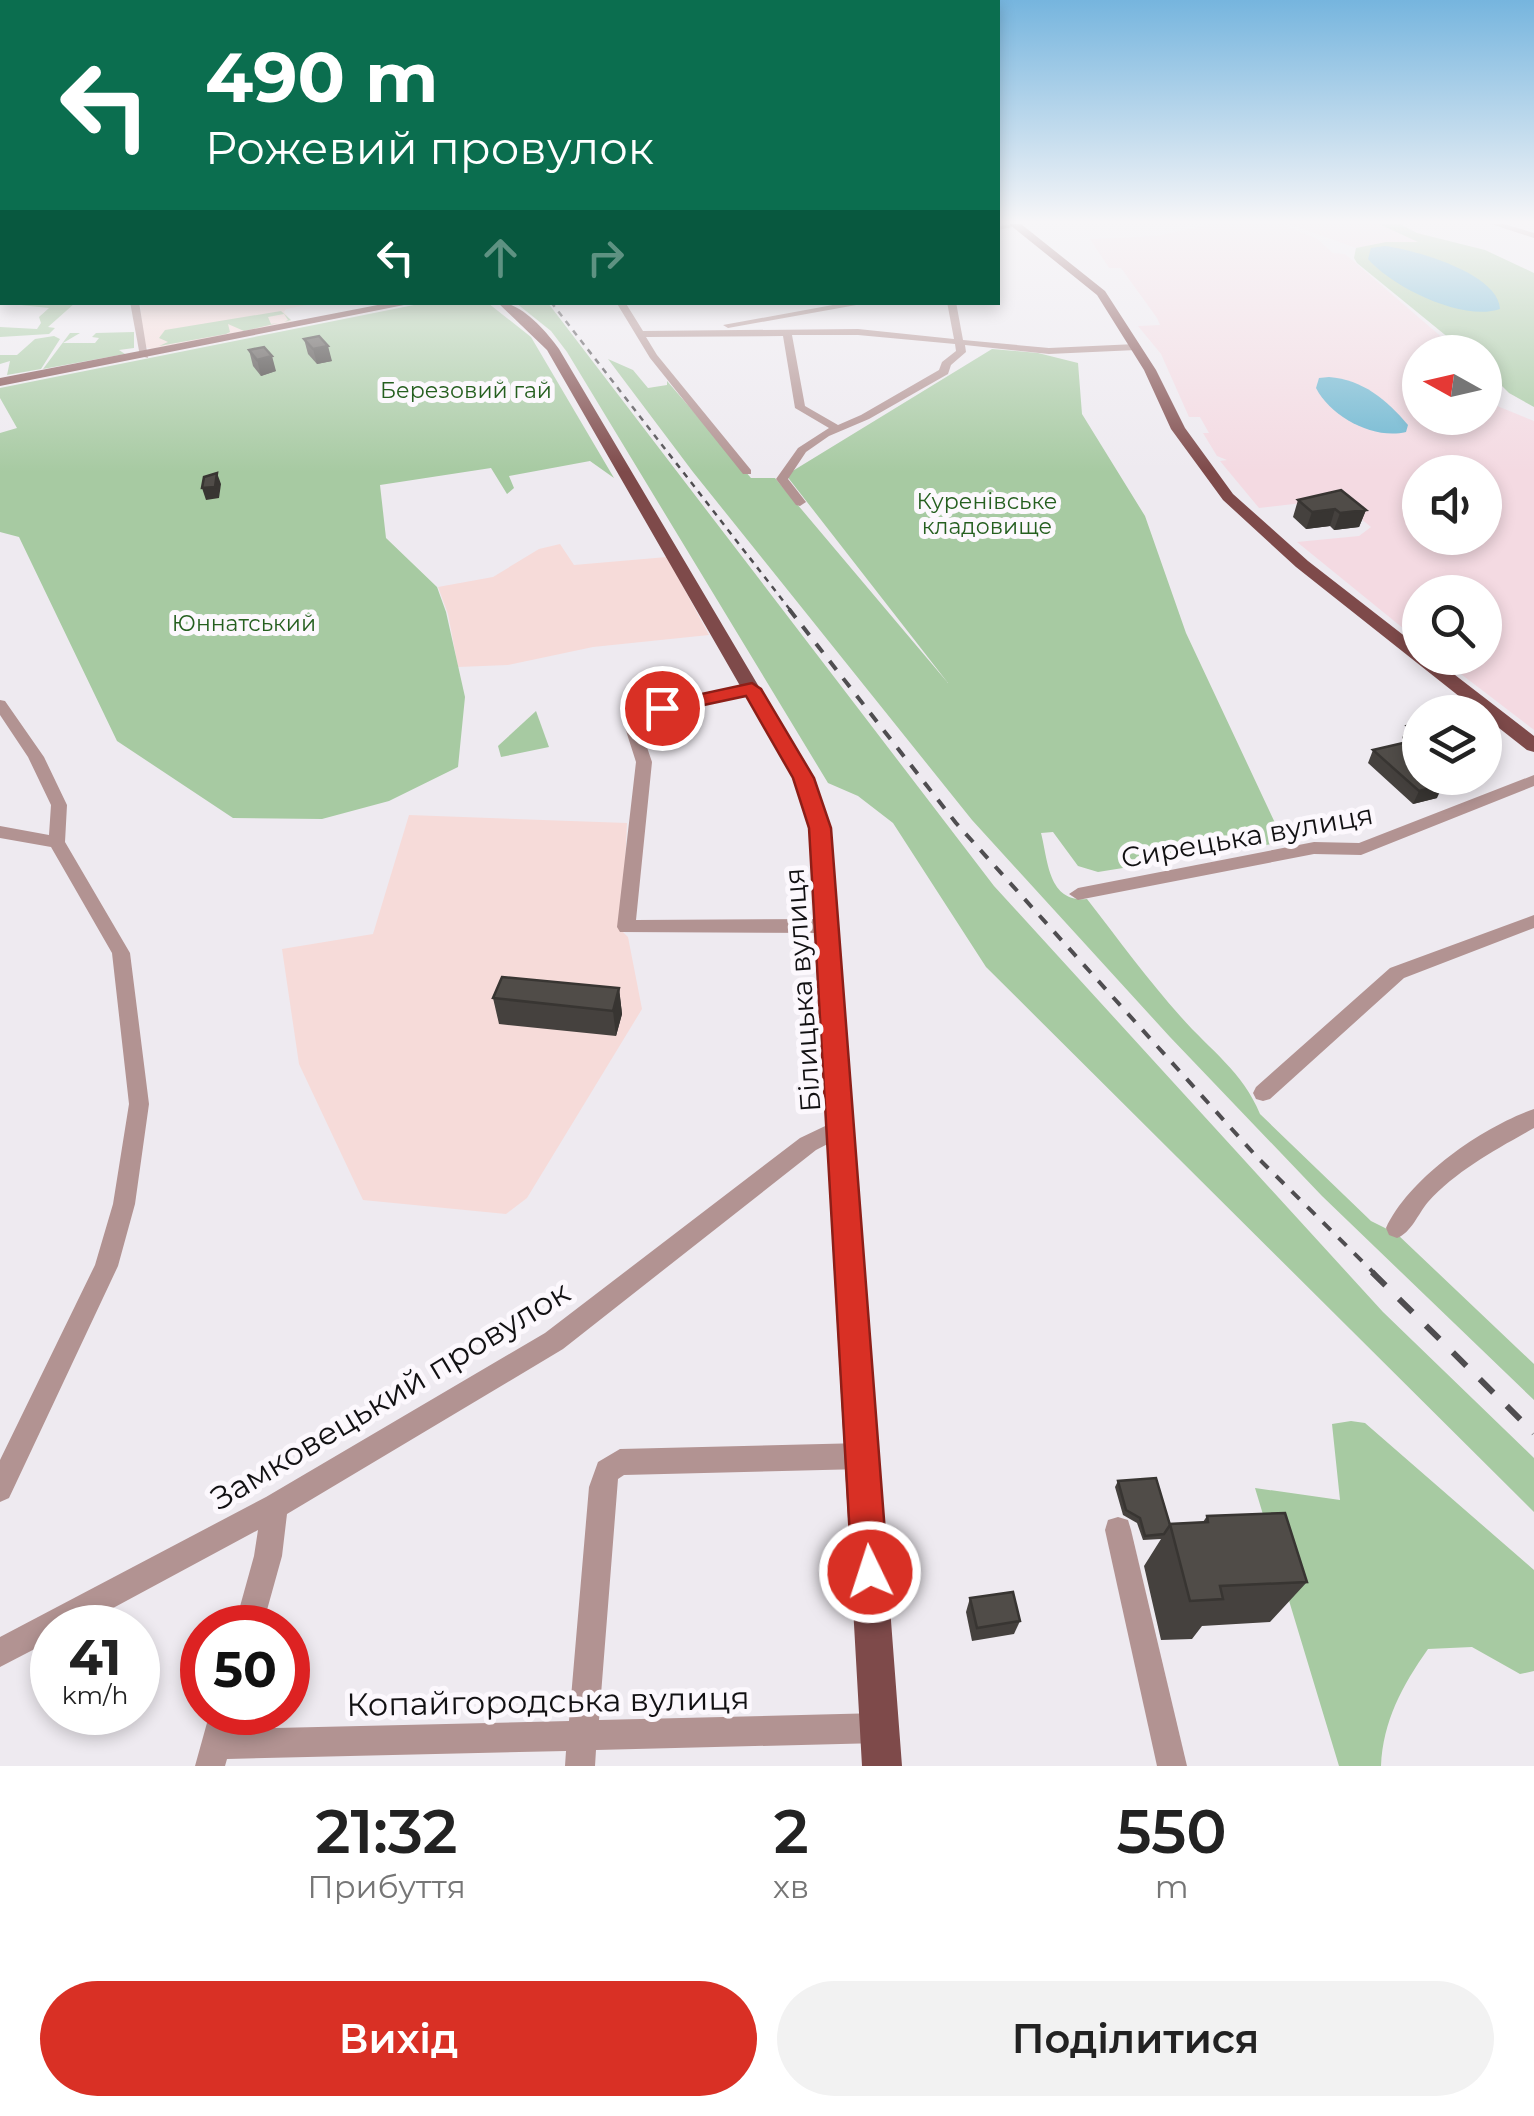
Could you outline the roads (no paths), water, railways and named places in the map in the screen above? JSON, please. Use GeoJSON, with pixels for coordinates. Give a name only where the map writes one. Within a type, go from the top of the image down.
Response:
{"type":"FeatureCollection","features":[{"type":"Feature","properties":{"kind":"main road"},"geometry":{"type":"LineString","coordinates":[[0,382],[392,306]]}},
{"type":"Feature","properties":{"kind":"main road","name":"Білицька вулиця"},"geometry":{"type":"LineString","coordinates":[[507,306],[544,337],[553,350],[752,689],[812,799],[820,828],[882,1766]]}},
{"type":"Feature","properties":{"kind":"main road"},"geometry":{"type":"LineString","coordinates":[[1110,306],[1178,429],[1228,497],[1316,575],[1534,746]]}},
{"type":"Feature","properties":{"kind":"street"},"geometry":{"type":"LineString","coordinates":[[135,306],[145,356]]}},
{"type":"Feature","properties":{"kind":"street"},"geometry":{"type":"LineString","coordinates":[[623,306],[748,472]]}},
{"type":"Feature","properties":{"kind":"street"},"geometry":{"type":"LineString","coordinates":[[694,332],[843,306]]}},
{"type":"Feature","properties":{"kind":"street"},"geometry":{"type":"LineString","coordinates":[[944,372],[946,364],[962,352],[952,306]]}},
{"type":"Feature","properties":{"kind":"street"},"geometry":{"type":"LineString","coordinates":[[640,334],[883,333],[986,348],[1070,352],[1136,347]]}},
{"type":"Feature","properties":{"kind":"street"},"geometry":{"type":"LineString","coordinates":[[786,334],[800,408],[836,428]]}},
{"type":"Feature","properties":{"kind":"street"},"geometry":{"type":"LineString","coordinates":[[800,502],[782,474],[802,450],[986,348]]}},
{"type":"Feature","properties":{"kind":"street"},"geometry":{"type":"LineString","coordinates":[[752,689],[629,715],[644,762],[626,927],[828,926]]}},
{"type":"Feature","properties":{"kind":"street"},"geometry":{"type":"LineString","coordinates":[[0,704],[36,757],[59,805],[57,842],[121,952],[139,1104],[124,1204],[106,1266],[0,1489]]}},
{"type":"Feature","properties":{"kind":"street","name":"Сирецька вулиця"},"geometry":{"type":"LineString","coordinates":[[1078,894],[1314,848],[1361,849],[1534,780]]}},
{"type":"Feature","properties":{"kind":"street"},"geometry":{"type":"LineString","coordinates":[[0,832],[57,842]]}},
{"type":"Feature","properties":{"kind":"street"},"geometry":{"type":"LineString","coordinates":[[1262,1093],[1396,973],[1534,922]]}},
{"type":"Feature","properties":{"kind":"street"},"geometry":{"type":"LineString","coordinates":[[1397,1228],[1411,1202],[1431,1182],[1534,1118]]}},
{"type":"Feature","properties":{"kind":"street","name":"Замковецький провулок"},"geometry":{"type":"LineString","coordinates":[[0,1653],[274,1506],[554,1341],[808,1144],[842,1127]]}},
{"type":"Feature","properties":{"kind":"street"},"geometry":{"type":"LineString","coordinates":[[580,1766],[602,1488],[607,1470],[620,1462],[862,1456]]}},
{"type":"Feature","properties":{"kind":"street"},"geometry":{"type":"LineString","coordinates":[[254,1605],[268,1556],[274,1506]]}},
{"type":"Feature","properties":{"kind":"street"},"geometry":{"type":"LineString","coordinates":[[1118,1530],[1172,1766]]}},
{"type":"Feature","properties":{"kind":"street","name":"Копайгородська вулиця"},"geometry":{"type":"LineString","coordinates":[[213,1755],[582,1734],[880,1728]]}},
{"type":"Feature","properties":{"kind":"water"},"geometry":{"type":"Polygon","coordinates":[[[1450,306],[1500,309],[1485,312],[1450,306]]]}},
{"type":"Feature","properties":{"kind":"water"},"geometry":{"type":"Polygon","coordinates":[[[1319,378],[1353,382],[1373,392],[1402,419],[1402,433],[1381,433],[1343,417],[1316,388],[1319,378]]]}},
{"type":"Feature","properties":{"kind":"railway"},"geometry":{"type":"LineString","coordinates":[[554,306],[791,611]]}},
{"type":"Feature","properties":{"kind":"railway"},"geometry":{"type":"LineString","coordinates":[[789,609],[956,823],[1257,1157],[1375,1274]]}},
{"type":"Feature","properties":{"kind":"railway"},"geometry":{"type":"LineString","coordinates":[[1372,1272],[1534,1433]]}},
{"type":"Feature","properties":{"kind":"park label","name":"Березовий гай"},"geometry":{"type":"Point","coordinates":[466,390]}},
{"type":"Feature","properties":{"kind":"park label","name":"Куренівське кладовище"},"geometry":{"type":"Point","coordinates":[987,514]}},
{"type":"Feature","properties":{"kind":"park label","name":"Юннатський"},"geometry":{"type":"Point","coordinates":[244,623]}}]}
